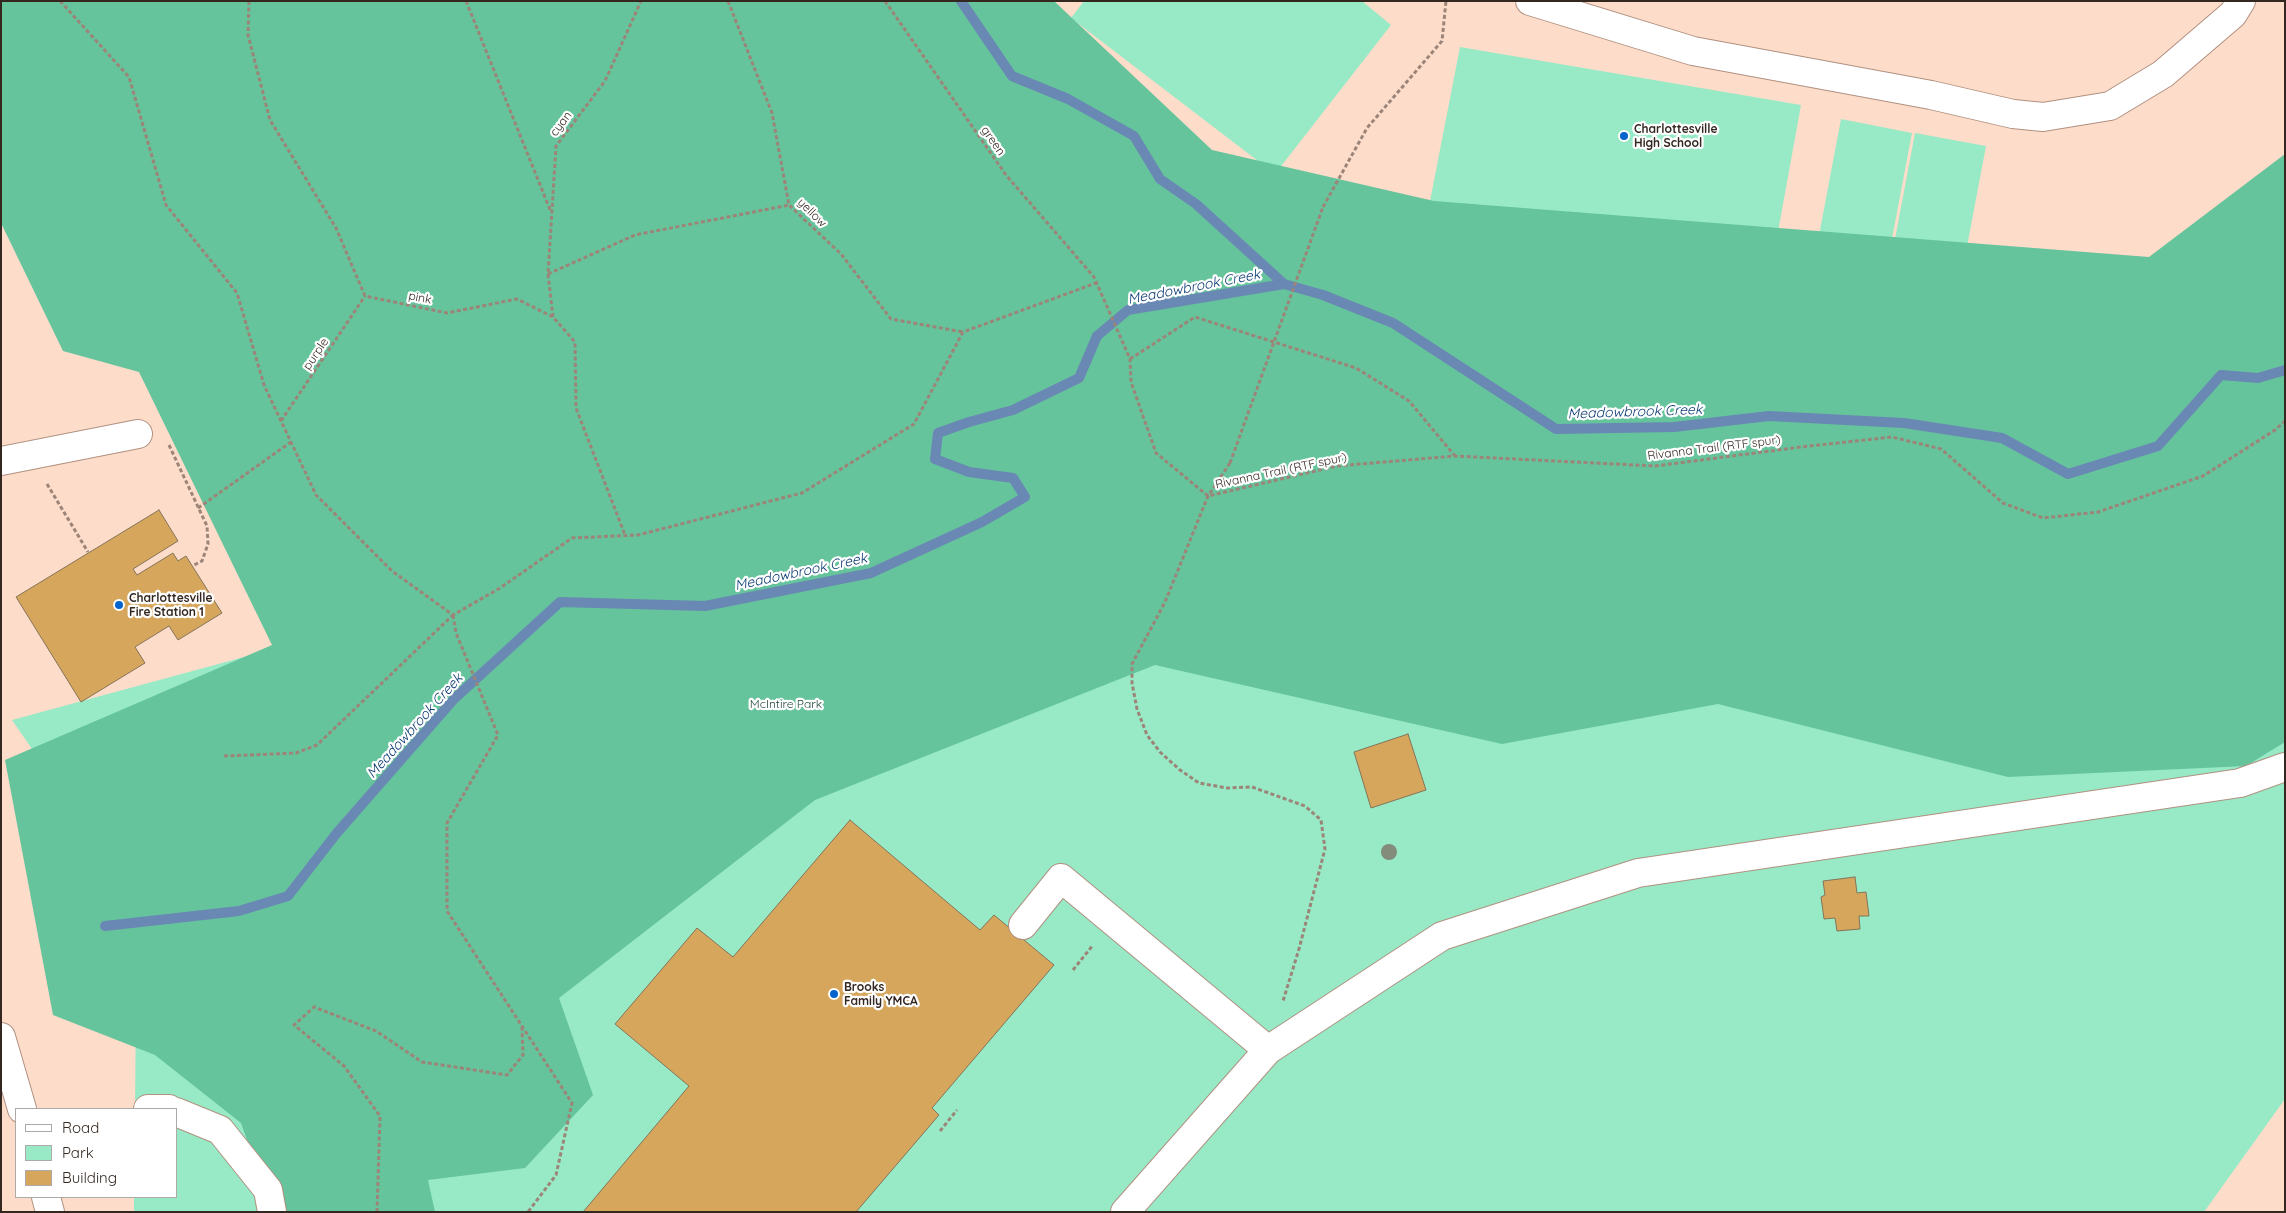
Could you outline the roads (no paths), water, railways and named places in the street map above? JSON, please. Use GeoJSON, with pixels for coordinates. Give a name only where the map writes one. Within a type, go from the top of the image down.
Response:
{"type":"FeatureCollection","features":[{"type":"Feature","properties":{"kind":"main road"},"geometry":{"type":"LineString","coordinates":[[1530,1],[1692,51],[1931,95],[2013,114],[2043,117],[2110,106],[2163,74],[2233,14],[2241,1]]}},
{"type":"Feature","properties":{"kind":"main road"},"geometry":{"type":"LineString","coordinates":[[1,462],[30,456],[150,441]]}},
{"type":"Feature","properties":{"kind":"main road"},"geometry":{"type":"LineString","coordinates":[[1125,1212],[1268,1050],[1442,936],[1624,876],[2240,783],[2285,768]]}},
{"type":"Feature","properties":{"kind":"main road"},"geometry":{"type":"LineString","coordinates":[[1023,925],[1061,878],[1268,1050]]}},
{"type":"Feature","properties":{"kind":"main road"},"geometry":{"type":"LineString","coordinates":[[1,1037],[22,1108]]}},
{"type":"Feature","properties":{"kind":"main road"},"geometry":{"type":"LineString","coordinates":[[178,1113],[220,1130],[268,1190],[272,1212]]}},
{"type":"Feature","properties":{"kind":"main road"},"geometry":{"type":"LineString","coordinates":[[46,1198],[50,1212]]}},
{"type":"Feature","properties":{"kind":"waterway"},"geometry":{"type":"LineString","coordinates":[[961,1],[1012,76],[1068,99],[1134,136],[1160,179],[1196,204],[1284,284]]}},
{"type":"Feature","properties":{"kind":"waterway","name":"Meadowbrook Creek"},"geometry":{"type":"LineString","coordinates":[[105,926],[239,911],[288,896],[336,834],[454,699],[560,602],[705,606],[871,573],[982,522],[1025,497],[1013,478],[969,472],[935,459],[938,433],[1013,410],[1079,378],[1097,336],[1128,310],[1284,284],[1323,295],[1393,323],[1556,429],[1674,427],[1769,416],[1904,423],[2002,438],[2068,474],[2158,446],[2221,375],[2258,378],[2285,370]]}},
{"type":"Feature","properties":{"kind":"place","name":"Charlottesville High School"},"geometry":{"type":"Point","coordinates":[1624,136]}},
{"type":"Feature","properties":{"kind":"place","name":"Charlottesville Fire Station 1"},"geometry":{"type":"Point","coordinates":[119,605]}},
{"type":"Feature","properties":{"kind":"place","name":"Brooks Family YMCA"},"geometry":{"type":"Point","coordinates":[834,994]}},
{"type":"Feature","properties":{"kind":"park label","name":"McIntire Park"},"geometry":{"type":"Point","coordinates":[786,704]}}]}
